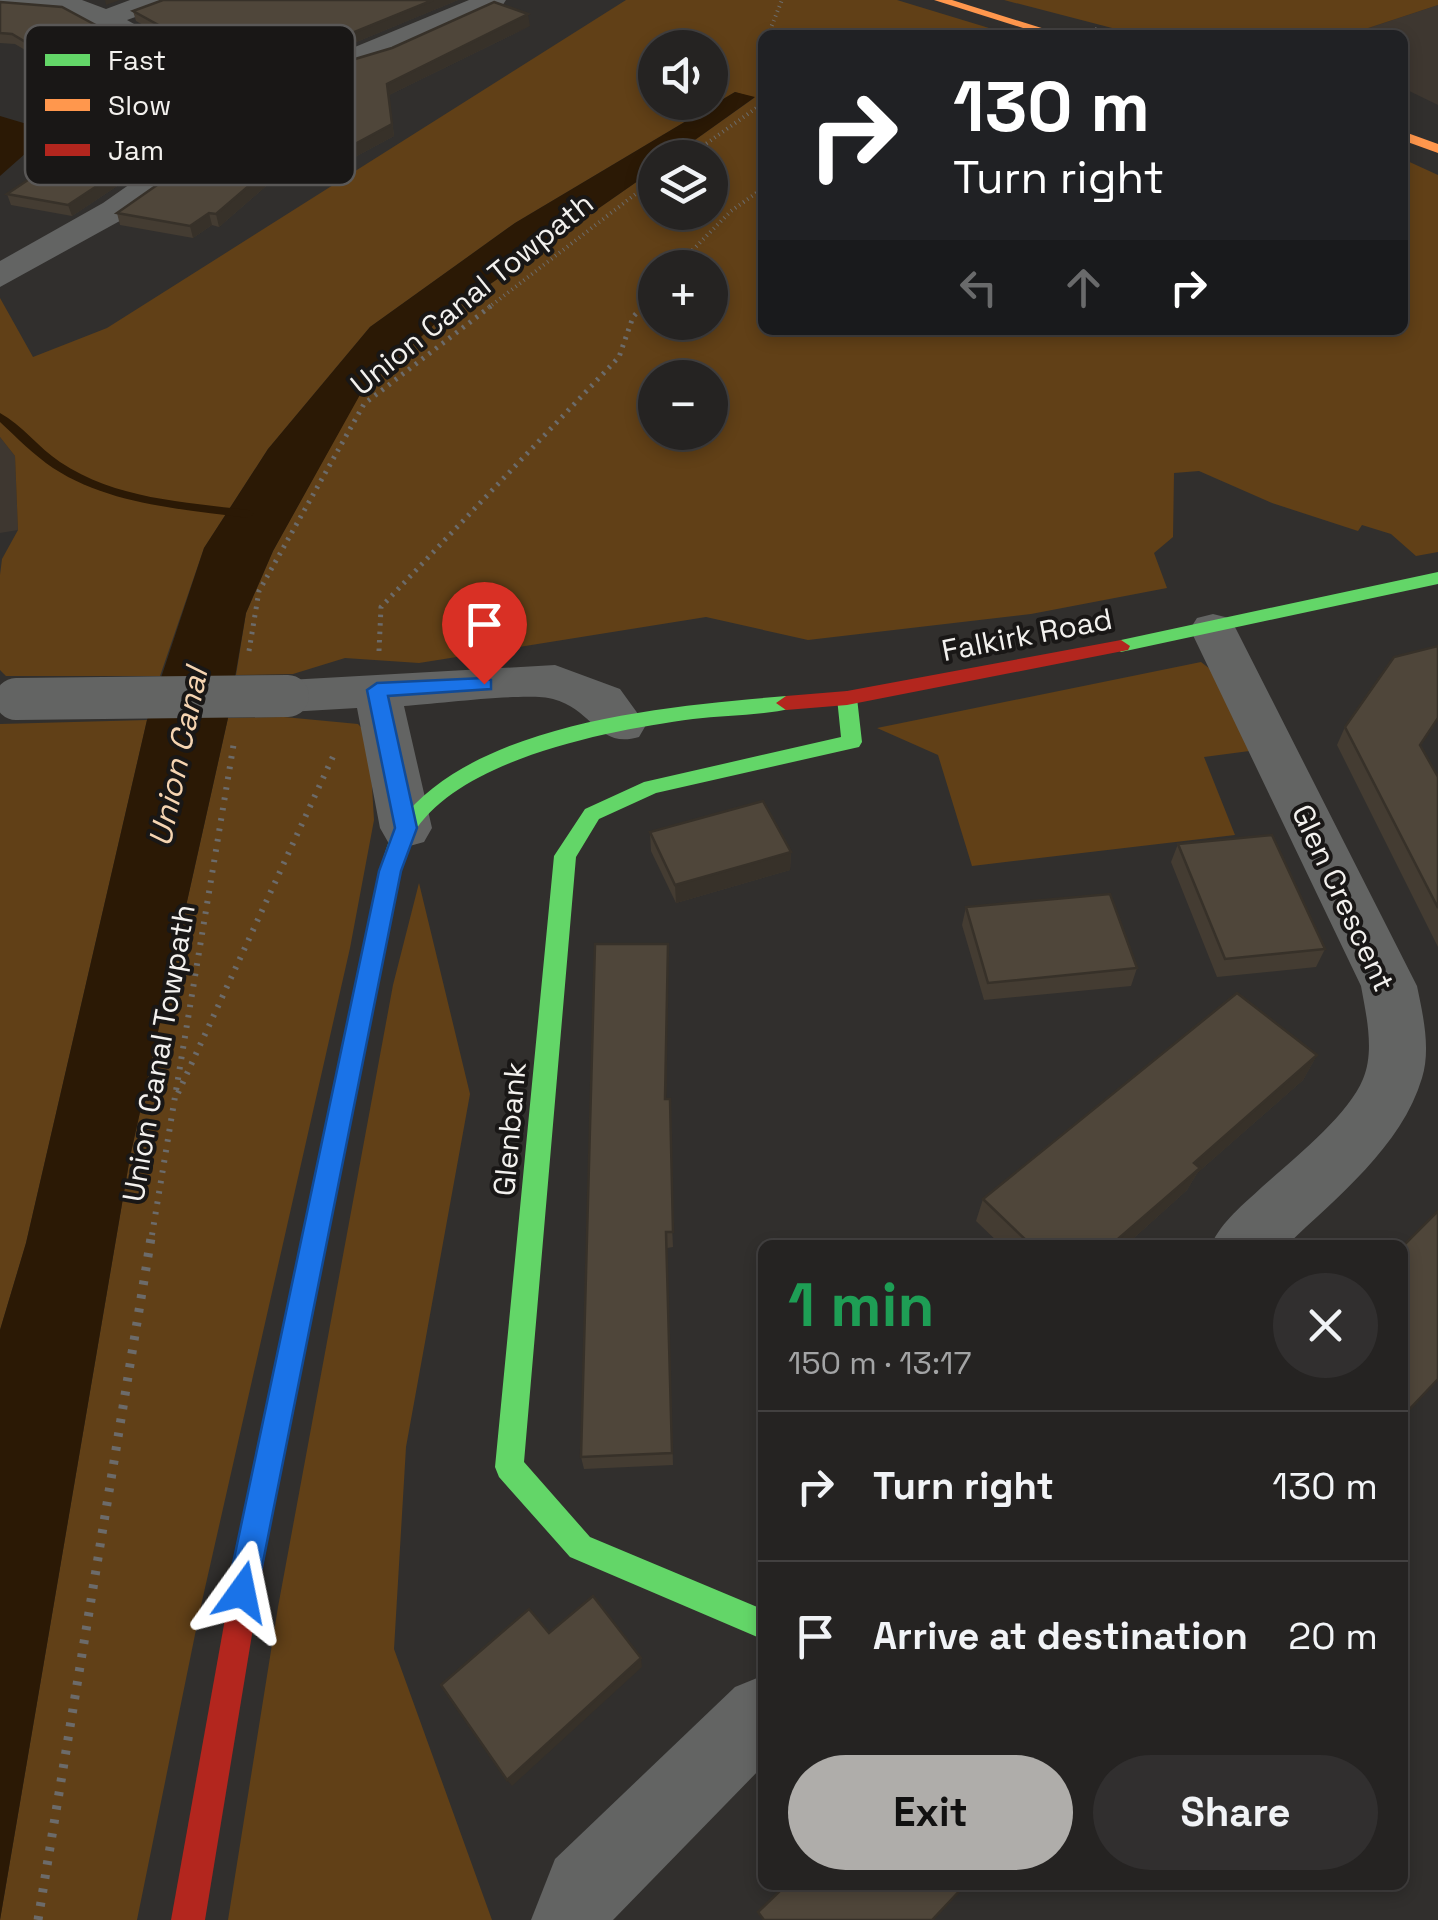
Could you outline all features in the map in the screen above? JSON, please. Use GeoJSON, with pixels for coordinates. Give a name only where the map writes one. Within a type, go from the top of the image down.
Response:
{"type":"FeatureCollection","features":[{"type":"Feature","properties":{"kind":"main road"},"geometry":{"type":"LineString","coordinates":[[940,0],[1041,30]]}},
{"type":"Feature","properties":{"kind":"main road"},"geometry":{"type":"LineString","coordinates":[[1408,138],[1438,150]]}},
{"type":"Feature","properties":{"kind":"main road","name":"Falkirk Road"},"geometry":{"type":"LineString","coordinates":[[406,828],[444,790],[499,758],[622,725],[708,708],[847,698],[1213,629],[1438,578]]}},
{"type":"Feature","properties":{"kind":"main road","name":"Glenbank"},"geometry":{"type":"LineString","coordinates":[[758,1622],[580,1548],[509,1468],[564,856],[592,814],[651,788],[852,742],[847,698]]}},
{"type":"Feature","properties":{"kind":"main road"},"geometry":{"type":"LineString","coordinates":[[188,1920],[242,1592],[390,871],[406,828]]}},
{"type":"Feature","properties":{"kind":"street"},"geometry":{"type":"LineString","coordinates":[[0,0],[77,7],[114,25]]}},
{"type":"Feature","properties":{"kind":"street"},"geometry":{"type":"LineString","coordinates":[[104,20],[156,0]]}},
{"type":"Feature","properties":{"kind":"street"},"geometry":{"type":"LineString","coordinates":[[355,60],[492,0]]}},
{"type":"Feature","properties":{"kind":"street"},"geometry":{"type":"LineString","coordinates":[[0,276],[115,210],[150,185]]}},
{"type":"Feature","properties":{"kind":"street"},"geometry":{"type":"LineString","coordinates":[[7,226],[55,244]]}},
{"type":"Feature","properties":{"kind":"street","name":"Glen Crescent"},"geometry":{"type":"LineString","coordinates":[[1213,629],[1389,986],[1398,1035],[1393,1082],[1358,1132],[1247,1240]]}},
{"type":"Feature","properties":{"kind":"street"},"geometry":{"type":"LineString","coordinates":[[8,698],[288,696],[555,681],[602,701],[622,725]]}},
{"type":"Feature","properties":{"kind":"street"},"geometry":{"type":"LineString","coordinates":[[377,690],[406,828]]}},
{"type":"Feature","properties":{"kind":"street"},"geometry":{"type":"LineString","coordinates":[[572,1920],[584,1888],[758,1718]]}},
{"type":"Feature","properties":{"kind":"path"},"geometry":{"type":"LineString","coordinates":[[770,30],[782,0]]}},
{"type":"Feature","properties":{"kind":"path"},"geometry":{"type":"LineString","coordinates":[[711,140],[758,107]]}},
{"type":"Feature","properties":{"kind":"path","name":"Union Canal Towpath"},"geometry":{"type":"LineString","coordinates":[[246,666],[259,590],[364,404],[638,192]]}},
{"type":"Feature","properties":{"kind":"path"},"geometry":{"type":"LineString","coordinates":[[693,250],[731,211],[758,193]]}},
{"type":"Feature","properties":{"kind":"path"},"geometry":{"type":"LineString","coordinates":[[173,1104],[346,729],[377,690],[381,607],[619,357],[638,312]]}},
{"type":"Feature","properties":{"kind":"path","name":"Union Canal Towpath"},"geometry":{"type":"LineString","coordinates":[[38,1920],[237,724]]}},
{"type":"Feature","properties":{"kind":"shaded area"},"geometry":{"type":"Polygon","coordinates":[[[626,0],[897,0],[996,30],[758,30],[758,335],[1408,335],[1408,161],[1438,175],[1438,552],[1416,556],[1391,534],[1362,525],[1358,531],[1272,503],[1199,471],[1174,473],[1173,537],[1154,553],[1167,588],[1031,614],[808,640],[706,617],[419,663],[345,658],[293,674],[236,675],[246,613],[273,551],[360,393],[440,319],[638,181],[638,230],[728,230],[728,140],[695,140],[754,98],[735,92],[728,96],[728,30],[638,30],[638,120],[688,120],[654,140],[638,140],[638,150],[515,223],[370,327],[268,449],[204,548],[160,676],[6,676],[0,670],[2,559],[18,530],[15,456],[0,437],[0,298],[33,357],[107,328],[333,185],[355,185],[355,171],[626,0]]]}},
{"type":"Feature","properties":{"kind":"shaded area"},"geometry":{"type":"Polygon","coordinates":[[[1004,0],[1438,0],[1438,5],[1362,30],[1120,30],[1004,0]]]}},
{"type":"Feature","properties":{"kind":"shaded area"},"geometry":{"type":"Polygon","coordinates":[[[1438,5],[1438,105],[1408,90],[1408,30],[1362,30],[1438,5]]]}},
{"type":"Feature","properties":{"kind":"shaded area"},"geometry":{"type":"Polygon","coordinates":[[[0,437],[15,456],[18,530],[0,533],[0,437]]]}},
{"type":"Feature","properties":{"kind":"shaded area"},"geometry":{"type":"Polygon","coordinates":[[[1201,662],[1223,679],[1257,750],[1204,757],[1235,835],[972,866],[938,755],[877,728],[1201,662]]]}},
{"type":"Feature","properties":{"kind":"shaded area"},"geometry":{"type":"Polygon","coordinates":[[[284,717],[358,724],[369,736],[374,820],[350,948],[200,1610],[137,1920],[0,1920],[130,1157],[228,718],[284,717]]]}},
{"type":"Feature","properties":{"kind":"shaded area"},"geometry":{"type":"Polygon","coordinates":[[[147,720],[26,1243],[0,1330],[0,724],[147,720]]]}},
{"type":"Feature","properties":{"kind":"shaded area"},"geometry":{"type":"Polygon","coordinates":[[[419,883],[470,1094],[406,1447],[394,1649],[492,1920],[228,1920],[278,1607],[393,985],[419,883]]]}},
{"type":"Feature","properties":{"kind":"water"},"geometry":{"type":"Polygon","coordinates":[[[735,92],[755,97],[728,116],[728,96],[735,92]]]}},
{"type":"Feature","properties":{"kind":"water"},"geometry":{"type":"Polygon","coordinates":[[[0,116],[25,123],[25,154],[0,176],[0,116]]]}},
{"type":"Feature","properties":{"kind":"water"},"geometry":{"type":"Polygon","coordinates":[[[688,120],[723,120],[695,140],[654,140],[688,120]]]}},
{"type":"Feature","properties":{"kind":"water","name":"Union Canal"},"geometry":{"type":"Polygon","coordinates":[[[638,150],[638,181],[440,319],[361,393],[273,551],[246,613],[228,718],[130,1157],[0,1920],[0,1330],[26,1243],[147,720],[204,548],[268,449],[370,327],[515,223],[638,150]]]}},
{"type":"Feature","properties":{"kind":"building"},"geometry":{"type":"Polygon","coordinates":[[[163,0],[433,0],[355,32],[355,25],[159,25],[133,11],[163,0]]]}},
{"type":"Feature","properties":{"kind":"building"},"geometry":{"type":"Polygon","coordinates":[[[0,2],[62,7],[96,25],[25,25],[25,42],[12,34],[0,33],[0,2]]]}},
{"type":"Feature","properties":{"kind":"building"},"geometry":{"type":"Polygon","coordinates":[[[494,2],[528,14],[387,84],[392,124],[355,144],[355,59],[392,48],[494,2]]]}},
{"type":"Feature","properties":{"kind":"building"},"geometry":{"type":"Polygon","coordinates":[[[25,182],[25,185],[98,185],[68,205],[7,194],[25,182]]]}},
{"type":"Feature","properties":{"kind":"building"},"geometry":{"type":"Polygon","coordinates":[[[157,185],[250,185],[216,214],[209,213],[190,226],[117,213],[157,185]]]}},
{"type":"Feature","properties":{"kind":"building"},"geometry":{"type":"Polygon","coordinates":[[[1438,646],[1438,718],[1420,745],[1438,777],[1438,908],[1345,727],[1394,657],[1438,646]]]}},
{"type":"Feature","properties":{"kind":"building"},"geometry":{"type":"Polygon","coordinates":[[[763,801],[791,852],[675,885],[650,832],[763,801]]]}},
{"type":"Feature","properties":{"kind":"building"},"geometry":{"type":"Polygon","coordinates":[[[1272,835],[1325,949],[1225,959],[1178,844],[1272,835]]]}},
{"type":"Feature","properties":{"kind":"building"},"geometry":{"type":"Polygon","coordinates":[[[1110,894],[1137,968],[988,983],[966,907],[1110,894]]]}},
{"type":"Feature","properties":{"kind":"building"},"geometry":{"type":"Polygon","coordinates":[[[595,944],[668,944],[665,1099],[670,1099],[673,1232],[666,1232],[672,1453],[581,1457],[595,944]]]}},
{"type":"Feature","properties":{"kind":"building"},"geometry":{"type":"Polygon","coordinates":[[[1237,993],[1317,1055],[1194,1163],[1200,1168],[1117,1240],[1026,1240],[983,1199],[1237,993]]]}},
{"type":"Feature","properties":{"kind":"building"},"geometry":{"type":"Polygon","coordinates":[[[1438,1211],[1438,1379],[1408,1411],[1408,1241],[1438,1211]]]}},
{"type":"Feature","properties":{"kind":"building"},"geometry":{"type":"Polygon","coordinates":[[[593,1596],[641,1658],[507,1780],[441,1685],[529,1609],[549,1633],[593,1596]]]}},
{"type":"Feature","properties":{"kind":"building"},"geometry":{"type":"Polygon","coordinates":[[[781,1890],[960,1890],[932,1920],[764,1920],[758,1912],[781,1890]]]}},
{"type":"Feature","properties":{"kind":"waterway"},"geometry":{"type":"LineString","coordinates":[[0,416],[30,445],[85,481],[142,499],[248,514]]}},
{"type":"Feature","properties":{"kind":"traffic: fast"},"geometry":{"type":"LineString","coordinates":[[1121,646],[1438,578]]}},
{"type":"Feature","properties":{"kind":"traffic: fast"},"geometry":{"type":"LineString","coordinates":[[758,1622],[580,1547],[509,1467],[565,856],[592,814],[651,787],[852,742],[847,698]]}},
{"type":"Feature","properties":{"kind":"traffic: fast"},"geometry":{"type":"LineString","coordinates":[[258,1513],[390,871],[406,828],[436,796],[477,770],[526,749],[636,721],[786,703]]}},
{"type":"Feature","properties":{"kind":"traffic: slow"},"geometry":{"type":"LineString","coordinates":[[940,0],[1041,30]]}},
{"type":"Feature","properties":{"kind":"traffic: slow"},"geometry":{"type":"LineString","coordinates":[[1408,137],[1438,149]]}},
{"type":"Feature","properties":{"kind":"traffic: jam"},"geometry":{"type":"LineString","coordinates":[[786,703],[847,698],[1121,646]]}},
{"type":"Feature","properties":{"kind":"traffic: jam"},"geometry":{"type":"LineString","coordinates":[[188,1920],[258,1513]]}},
{"type":"Feature","properties":{"kind":"route"},"geometry":{"type":"LineString","coordinates":[[242,1592],[390,871],[406,828],[377,690],[484,684]]}}]}
